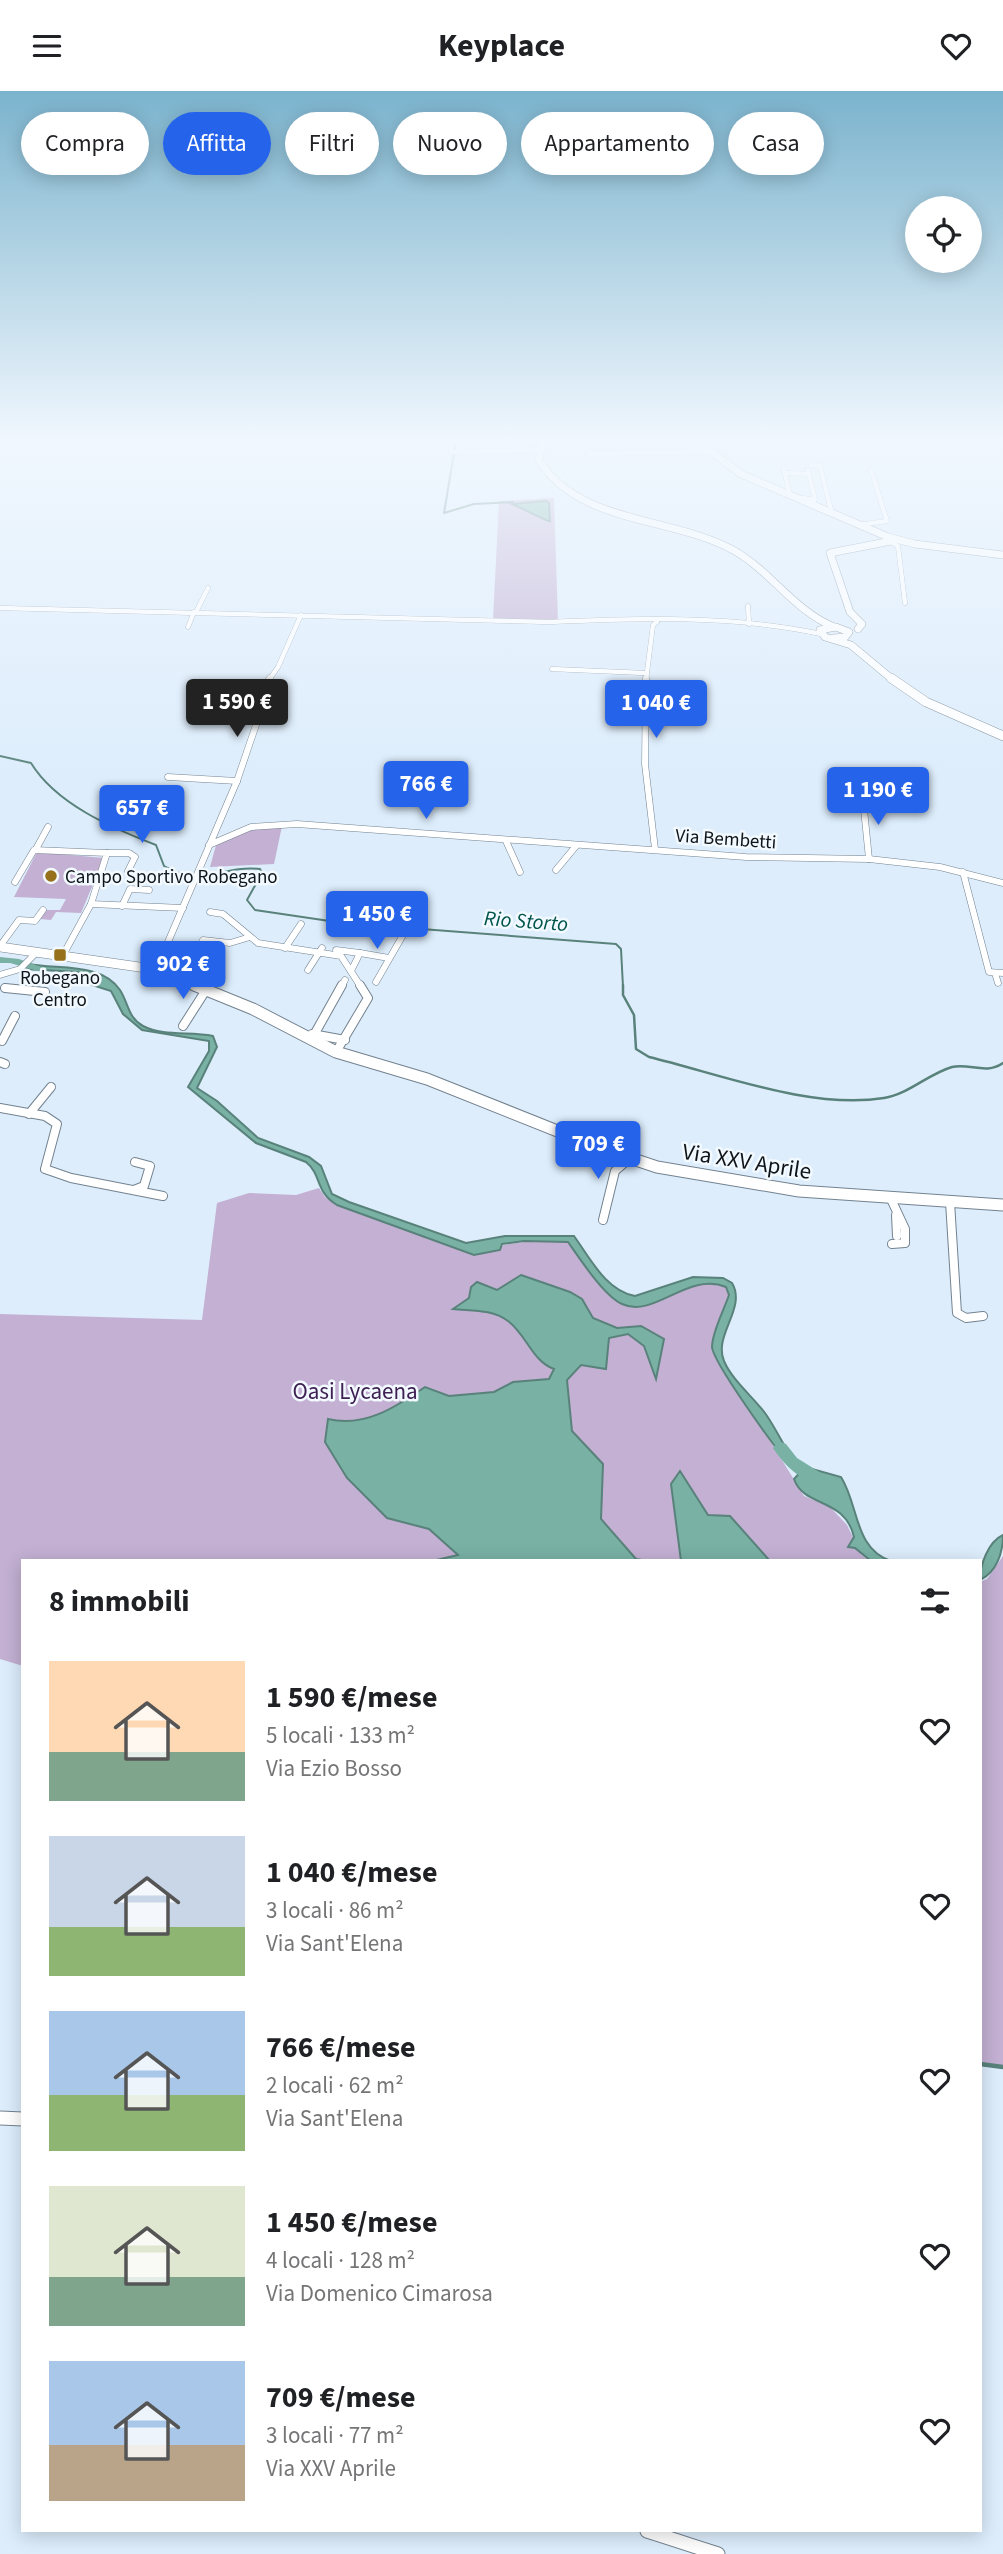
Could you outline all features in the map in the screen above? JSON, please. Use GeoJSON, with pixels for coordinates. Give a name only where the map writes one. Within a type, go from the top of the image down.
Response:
{"type":"FeatureCollection","features":[{"type":"Feature","properties":{"kind":"main road"},"geometry":{"type":"LineString","coordinates":[[741,556],[761,571],[796,606],[815,619],[847,633],[851,645]]}},
{"type":"Feature","properties":{"kind":"main road"},"geometry":{"type":"LineString","coordinates":[[831,556],[850,612],[862,624],[858,629]]}},
{"type":"Feature","properties":{"kind":"main road"},"geometry":{"type":"LineString","coordinates":[[815,619],[822,631],[851,645],[901,686],[926,702],[1003,736]]}},
{"type":"Feature","properties":{"kind":"main road"},"geometry":{"type":"LineString","coordinates":[[822,631],[834,627]]}},
{"type":"Feature","properties":{"kind":"main road"},"geometry":{"type":"LineString","coordinates":[[834,638],[847,633]]}},
{"type":"Feature","properties":{"kind":"main road","name":"Via XXV Aprile"},"geometry":{"type":"LineString","coordinates":[[0,947],[153,969],[206,990],[336,1052],[436,1083],[629,1159],[685,1174],[741,1183],[891,1199],[1003,1205]]}},
{"type":"Feature","properties":{"kind":"street"},"geometry":{"type":"LineString","coordinates":[[899,556],[905,603]]}},
{"type":"Feature","properties":{"kind":"street"},"geometry":{"type":"LineString","coordinates":[[188,627],[208,588]]}},
{"type":"Feature","properties":{"kind":"street"},"geometry":{"type":"LineString","coordinates":[[748,606],[748,624]]}},
{"type":"Feature","properties":{"kind":"street"},"geometry":{"type":"LineString","coordinates":[[0,608],[748,624],[822,631]]}},
{"type":"Feature","properties":{"kind":"street"},"geometry":{"type":"LineString","coordinates":[[153,969],[159,963],[197,878],[237,781],[255,729],[262,689],[278,667],[301,615]]}},
{"type":"Feature","properties":{"kind":"street"},"geometry":{"type":"LineString","coordinates":[[655,849],[644,781],[644,673],[653,625],[657,622]]}},
{"type":"Feature","properties":{"kind":"street"},"geometry":{"type":"LineString","coordinates":[[847,633],[858,629]]}},
{"type":"Feature","properties":{"kind":"street"},"geometry":{"type":"LineString","coordinates":[[552,669],[644,673]]}},
{"type":"Feature","properties":{"kind":"street"},"geometry":{"type":"LineString","coordinates":[[168,777],[237,781]]}},
{"type":"Feature","properties":{"kind":"street"},"geometry":{"type":"LineString","coordinates":[[863,799],[869,859]]}},
{"type":"Feature","properties":{"kind":"street","name":"Via Bembetti"},"geometry":{"type":"LineString","coordinates":[[209,845],[245,828],[276,824],[746,857],[869,859],[963,872],[1003,883]]}},
{"type":"Feature","properties":{"kind":"street"},"geometry":{"type":"LineString","coordinates":[[15,882],[48,827]]}},
{"type":"Feature","properties":{"kind":"street"},"geometry":{"type":"LineString","coordinates":[[506,841],[520,872]]}},
{"type":"Feature","properties":{"kind":"street"},"geometry":{"type":"LineString","coordinates":[[556,870],[576,846]]}},
{"type":"Feature","properties":{"kind":"street"},"geometry":{"type":"LineString","coordinates":[[36,849],[135,856],[128,871]]}},
{"type":"Feature","properties":{"kind":"street"},"geometry":{"type":"LineString","coordinates":[[63,955],[90,904],[102,876],[107,853]]}},
{"type":"Feature","properties":{"kind":"street"},"geometry":{"type":"LineString","coordinates":[[963,872],[989,972],[999,973],[998,983]]}},
{"type":"Feature","properties":{"kind":"street"},"geometry":{"type":"LineString","coordinates":[[122,906],[130,889],[149,890]]}},
{"type":"Feature","properties":{"kind":"street"},"geometry":{"type":"LineString","coordinates":[[90,904],[183,908]]}},
{"type":"Feature","properties":{"kind":"street"},"geometry":{"type":"LineString","coordinates":[[0,947],[19,920],[35,921],[43,910]]}},
{"type":"Feature","properties":{"kind":"street"},"geometry":{"type":"LineString","coordinates":[[210,912],[223,914],[258,943],[341,956],[368,998],[336,1052]]}},
{"type":"Feature","properties":{"kind":"street"},"geometry":{"type":"LineString","coordinates":[[285,948],[301,924]]}},
{"type":"Feature","properties":{"kind":"street"},"geometry":{"type":"LineString","coordinates":[[376,982],[403,935]]}},
{"type":"Feature","properties":{"kind":"street"},"geometry":{"type":"LineString","coordinates":[[179,979],[192,969],[190,964],[203,940],[230,943],[250,937]]}},
{"type":"Feature","properties":{"kind":"street"},"geometry":{"type":"LineString","coordinates":[[308,970],[322,948],[389,958]]}},
{"type":"Feature","properties":{"kind":"street"},"geometry":{"type":"LineString","coordinates":[[0,975],[9,974],[25,965],[37,952]]}},
{"type":"Feature","properties":{"kind":"street"},"geometry":{"type":"LineString","coordinates":[[351,971],[360,953]]}},
{"type":"Feature","properties":{"kind":"street"},"geometry":{"type":"LineString","coordinates":[[0,997],[9,974]]}},
{"type":"Feature","properties":{"kind":"street"},"geometry":{"type":"LineString","coordinates":[[314,1035],[345,981]]}},
{"type":"Feature","properties":{"kind":"street"},"geometry":{"type":"LineString","coordinates":[[5,988],[45,992]]}},
{"type":"Feature","properties":{"kind":"street"},"geometry":{"type":"LineString","coordinates":[[183,1026],[206,990]]}},
{"type":"Feature","properties":{"kind":"street"},"geometry":{"type":"LineString","coordinates":[[2,1041],[4,1028],[15,1016]]}},
{"type":"Feature","properties":{"kind":"street"},"geometry":{"type":"LineString","coordinates":[[292,1030],[345,1040]]}},
{"type":"Feature","properties":{"kind":"street"},"geometry":{"type":"LineString","coordinates":[[29,1114],[51,1087]]}},
{"type":"Feature","properties":{"kind":"street"},"geometry":{"type":"LineString","coordinates":[[0,1108],[44,1117],[57,1124],[45,1169],[71,1178],[163,1196]]}},
{"type":"Feature","properties":{"kind":"street"},"geometry":{"type":"LineString","coordinates":[[603,1220],[615,1171],[629,1159]]}},
{"type":"Feature","properties":{"kind":"street"},"geometry":{"type":"LineString","coordinates":[[134,1191],[144,1186],[150,1166],[135,1162]]}},
{"type":"Feature","properties":{"kind":"street"},"geometry":{"type":"LineString","coordinates":[[891,1199],[896,1215],[905,1221],[905,1243],[894,1240]]}},
{"type":"Feature","properties":{"kind":"street"},"geometry":{"type":"LineString","coordinates":[[950,1202],[957,1313],[966,1318],[983,1316]]}},
{"type":"Feature","properties":{"kind":"street"},"geometry":{"type":"LineString","coordinates":[[0,2118],[21,2119]]}},
{"type":"Feature","properties":{"kind":"street"},"geometry":{"type":"LineString","coordinates":[[650,2532],[718,2554]]}},
{"type":"Feature","properties":{"kind":"green space"},"geometry":{"type":"Polygon","coordinates":[[[496,556],[556,556],[558,622],[493,620],[496,556]]]}},
{"type":"Feature","properties":{"kind":"green space"},"geometry":{"type":"Polygon","coordinates":[[[282,826],[274,864],[210,867],[216,845],[245,831],[282,826]]]}},
{"type":"Feature","properties":{"kind":"green space"},"geometry":{"type":"Polygon","coordinates":[[[37,852],[104,858],[81,913],[56,912],[51,920],[40,919],[46,910],[60,910],[66,899],[14,897],[37,852]]]}},
{"type":"Feature","properties":{"kind":"green space","name":"Oasi Lycaena"},"geometry":{"type":"Polygon","coordinates":[[[319,1188],[325,1197],[337,1205],[474,1255],[498,1246],[543,1241],[568,1242],[588,1271],[620,1304],[653,1303],[703,1282],[726,1287],[729,1295],[712,1347],[721,1368],[747,1403],[804,1496],[830,1507],[847,1525],[861,1554],[867,1559],[21,1559],[21,1665],[0,1659],[0,1314],[202,1320],[217,1203],[249,1193],[296,1195],[319,1188]]]}},
{"type":"Feature","properties":{"kind":"green space"},"geometry":{"type":"Polygon","coordinates":[[[1003,1556],[1003,2068],[982,2065],[982,1581],[987,1579],[1003,1556]]]}},
{"type":"Feature","properties":{"kind":"shaded area"},"geometry":{"type":"Polygon","coordinates":[[[29,964],[78,969],[102,975],[120,990],[134,1019],[143,1026],[168,1033],[213,1036],[217,1047],[197,1088],[217,1101],[258,1138],[309,1157],[321,1166],[332,1194],[349,1202],[466,1243],[505,1236],[574,1236],[607,1281],[615,1288],[635,1296],[693,1277],[723,1278],[732,1283],[736,1302],[723,1341],[724,1361],[737,1381],[765,1413],[792,1459],[789,1463],[772,1441],[733,1387],[715,1356],[712,1347],[716,1328],[729,1295],[726,1287],[698,1285],[659,1301],[634,1307],[615,1300],[568,1242],[524,1241],[502,1244],[500,1250],[474,1255],[337,1205],[325,1195],[306,1162],[256,1143],[188,1087],[209,1051],[209,1041],[142,1030],[123,1014],[111,991],[86,983],[85,975],[78,972],[25,969],[29,964]]]}},
{"type":"Feature","properties":{"kind":"shaded area"},"geometry":{"type":"Polygon","coordinates":[[[521,1275],[570,1292],[582,1299],[593,1318],[617,1328],[641,1326],[664,1339],[656,1379],[644,1346],[628,1334],[609,1338],[606,1369],[581,1365],[567,1380],[572,1431],[603,1464],[601,1519],[636,1559],[441,1559],[458,1555],[429,1529],[387,1518],[347,1478],[325,1442],[328,1419],[354,1421],[367,1418],[403,1402],[425,1387],[449,1396],[494,1392],[513,1382],[549,1379],[554,1369],[540,1360],[508,1321],[489,1312],[453,1309],[469,1298],[471,1287],[477,1282],[497,1290],[521,1275]]]}},
{"type":"Feature","properties":{"kind":"shaded area"},"geometry":{"type":"Polygon","coordinates":[[[805,1467],[841,1477],[864,1537],[870,1547],[887,1559],[869,1559],[855,1548],[848,1547],[854,1537],[842,1515],[806,1495],[794,1479],[805,1467]]]}},
{"type":"Feature","properties":{"kind":"shaded area"},"geometry":{"type":"Polygon","coordinates":[[[680,1471],[708,1515],[730,1516],[768,1559],[681,1559],[671,1484],[680,1471]]]}},
{"type":"Feature","properties":{"kind":"shaded area"},"geometry":{"type":"Polygon","coordinates":[[[1003,1535],[998,1561],[991,1572],[982,1579],[982,1565],[986,1555],[1003,1535]]]}},
{"type":"Feature","properties":{"kind":"waterway","name":"Rio Storto"},"geometry":{"type":"LineString","coordinates":[[0,756],[31,763],[55,791],[86,813],[156,845],[164,866],[178,873],[202,876],[233,870],[260,869],[262,873],[247,900],[255,910],[343,923],[616,944],[621,949],[623,987]]}},
{"type":"Feature","properties":{"kind":"waterway"},"geometry":{"type":"LineString","coordinates":[[0,960],[38,968]]}},
{"type":"Feature","properties":{"kind":"waterway","name":"Rio Storto"},"geometry":{"type":"LineString","coordinates":[[623,987],[623,995],[634,1015],[636,1049],[649,1057],[796,1095],[826,1099],[884,1098],[952,1067],[990,1068],[1003,1063]]}},
{"type":"Feature","properties":{"kind":"waterway"},"geometry":{"type":"LineString","coordinates":[[781,1448],[792,1462],[816,1477]]}},
{"type":"Feature","properties":{"kind":"waterway"},"geometry":{"type":"LineString","coordinates":[[982,2064],[1003,2067]]}},
{"type":"Feature","properties":{"kind":"place","name":"Campo Sportivo Robegano"},"geometry":{"type":"Point","coordinates":[51,876]}},
{"type":"Feature","properties":{"kind":"place","name":"Robegano Centro"},"geometry":{"type":"Point","coordinates":[60,955]}}]}
